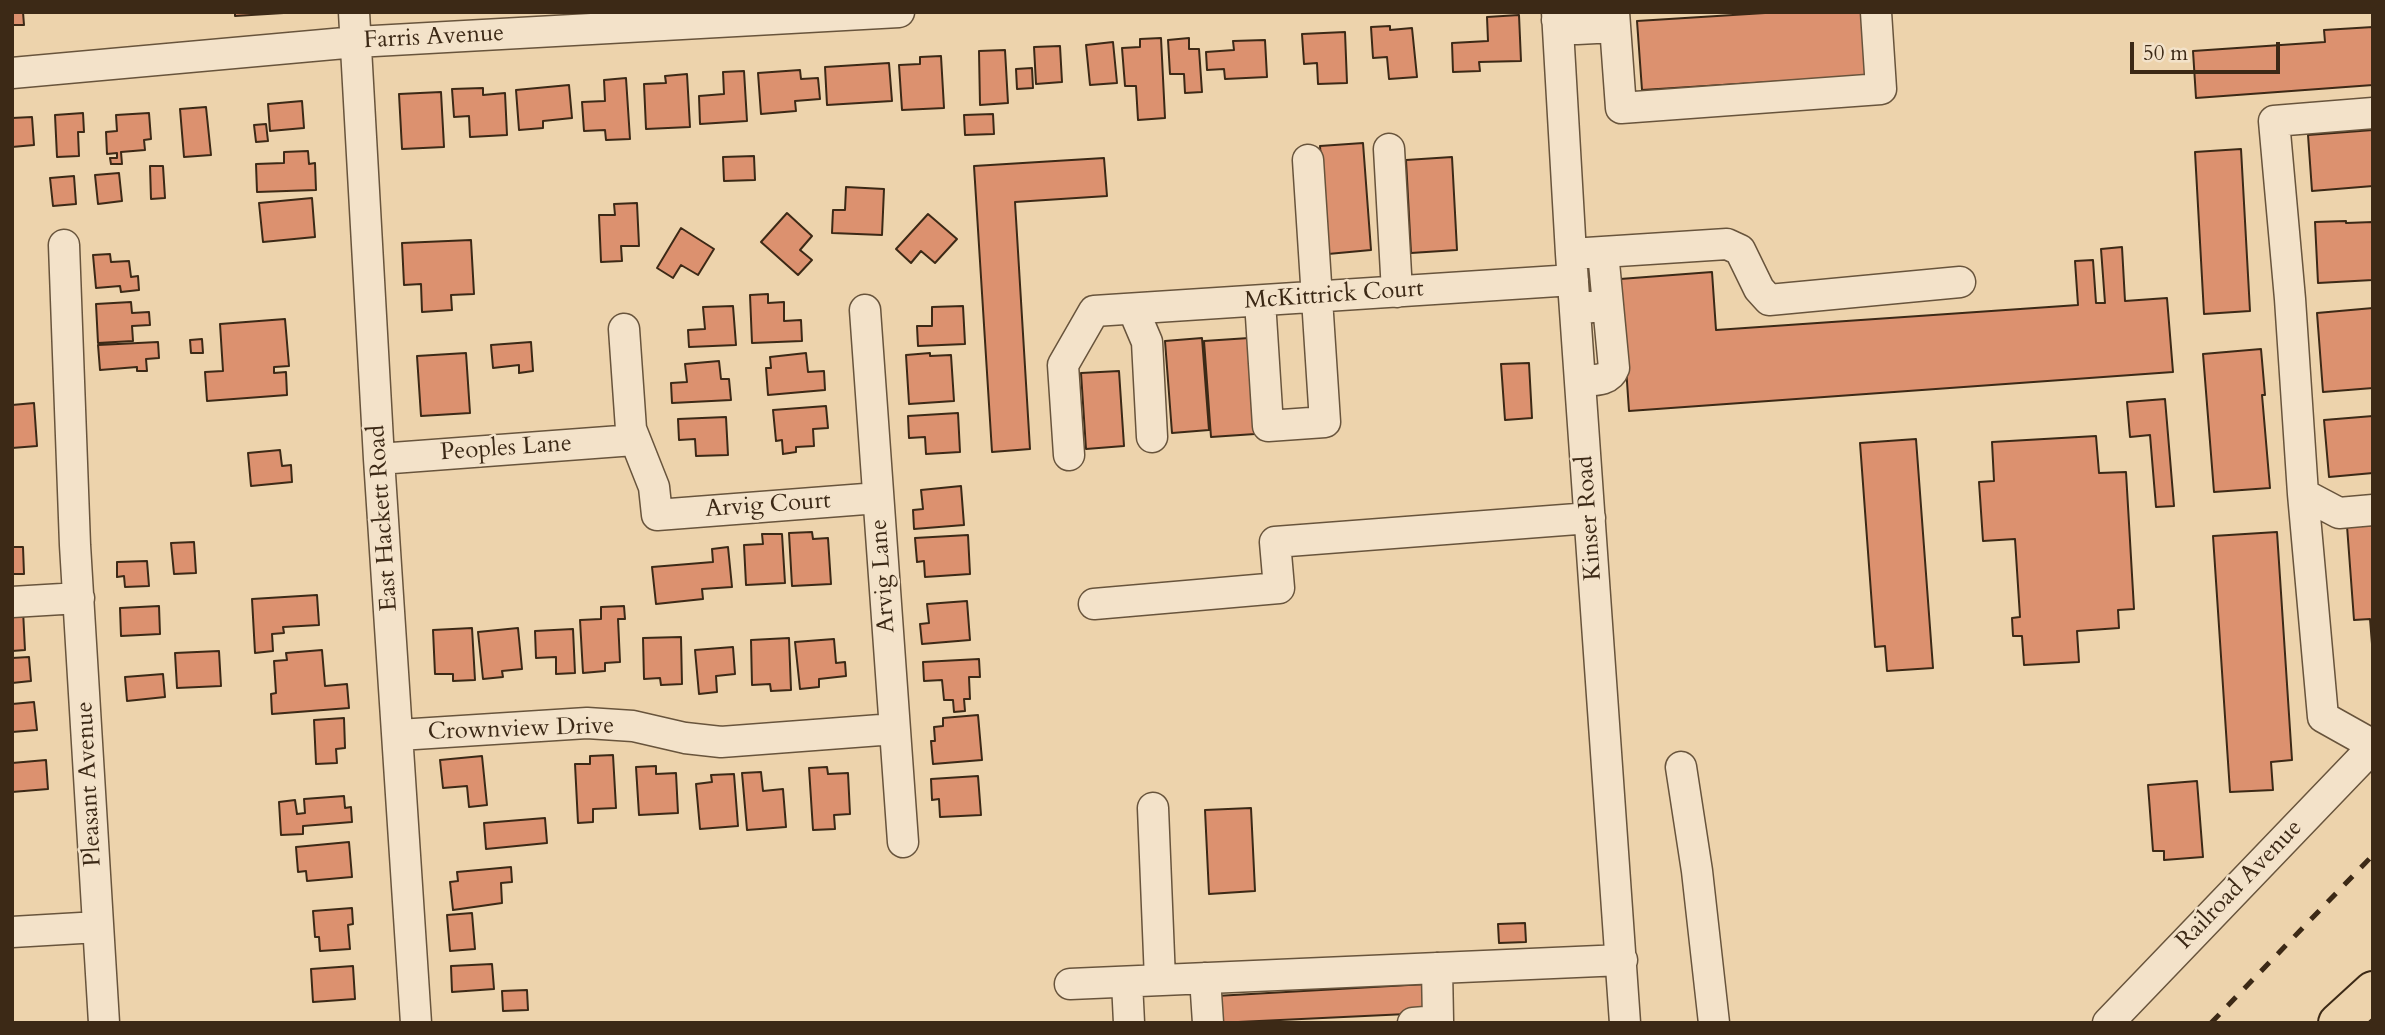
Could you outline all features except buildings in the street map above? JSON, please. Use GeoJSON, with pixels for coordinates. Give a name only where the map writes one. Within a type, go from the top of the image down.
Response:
{"type":"FeatureCollection","features":[{"type":"Feature","properties":{"kind":"highway"},"geometry":{"type":"LineString","coordinates":[[2338,1023],[2373,991]]}},
{"type":"Feature","properties":{"kind":"highway"},"geometry":{"type":"LineString","coordinates":[[2363,1023],[2373,1012]]}},
{"type":"Feature","properties":{"kind":"street","name":"East Hackett Road"},"geometry":{"type":"LineString","coordinates":[[354,12],[379,459],[416,1023]]}},
{"type":"Feature","properties":{"kind":"street","name":"Farris Avenue"},"geometry":{"type":"LineString","coordinates":[[12,73],[356,42],[899,12]]}},
{"type":"Feature","properties":{"kind":"street"},"geometry":{"type":"LineString","coordinates":[[1562,15],[1577,29],[1614,20],[1621,108],[1881,89],[1876,12]]}},
{"type":"Feature","properties":{"kind":"street","name":"Kinser Road"},"geometry":{"type":"LineString","coordinates":[[1562,15],[1573,281],[1625,1023]]}},
{"type":"Feature","properties":{"kind":"street"},"geometry":{"type":"LineString","coordinates":[[2373,113],[2274,121],[2323,718],[2373,746]]}},
{"type":"Feature","properties":{"kind":"street"},"geometry":{"type":"LineString","coordinates":[[1389,149],[1397,292]]}},
{"type":"Feature","properties":{"kind":"street"},"geometry":{"type":"LineString","coordinates":[[1260,301],[1268,426],[1325,422],[1308,160]]}},
{"type":"Feature","properties":{"kind":"street"},"geometry":{"type":"LineString","coordinates":[[1608,305],[1573,281],[1603,252],[1727,244],[1740,250],[1759,289],[1769,300],[1961,282]]}},
{"type":"Feature","properties":{"kind":"street","name":"Pleasant Avenue"},"geometry":{"type":"LineString","coordinates":[[64,245],[75,545],[104,1023]]}},
{"type":"Feature","properties":{"kind":"street"},"geometry":{"type":"LineString","coordinates":[[1580,381],[1604,379],[1612,374],[1614,368],[1603,252]]}},
{"type":"Feature","properties":{"kind":"street","name":"McKittrick Court"},"geometry":{"type":"LineString","coordinates":[[1069,455],[1063,365],[1094,311],[1573,281]]}},
{"type":"Feature","properties":{"kind":"street"},"geometry":{"type":"LineString","coordinates":[[1133,309],[1147,342],[1152,437]]}},
{"type":"Feature","properties":{"kind":"street","name":"Arvig Lane"},"geometry":{"type":"LineString","coordinates":[[865,310],[902,842]]}},
{"type":"Feature","properties":{"kind":"street"},"geometry":{"type":"LineString","coordinates":[[624,329],[634,440]]}},
{"type":"Feature","properties":{"kind":"street","name":"Peoples Lane"},"geometry":{"type":"LineString","coordinates":[[379,459],[634,440]]}},
{"type":"Feature","properties":{"kind":"street","name":"Arvig Court"},"geometry":{"type":"LineString","coordinates":[[634,440],[654,487],[657,515],[878,498]]}},
{"type":"Feature","properties":{"kind":"street"},"geometry":{"type":"LineString","coordinates":[[2303,494],[2339,513],[2373,510]]}},
{"type":"Feature","properties":{"kind":"street"},"geometry":{"type":"LineString","coordinates":[[1094,604],[1279,588],[1275,542],[1590,517]]}},
{"type":"Feature","properties":{"kind":"street"},"geometry":{"type":"LineString","coordinates":[[12,602],[79,598]]}},
{"type":"Feature","properties":{"kind":"street","name":"Crownview Drive"},"geometry":{"type":"LineString","coordinates":[[399,735],[587,723],[633,726],[685,738],[721,742],[894,729]]}},
{"type":"Feature","properties":{"kind":"street","name":"Railroad Avenue"},"geometry":{"type":"LineString","coordinates":[[2108,1023],[2373,746]]}},
{"type":"Feature","properties":{"kind":"street"},"geometry":{"type":"LineString","coordinates":[[1681,767],[1697,871],[1714,1023]]}},
{"type":"Feature","properties":{"kind":"street"},"geometry":{"type":"LineString","coordinates":[[1153,808],[1160,980]]}},
{"type":"Feature","properties":{"kind":"street"},"geometry":{"type":"LineString","coordinates":[[12,932],[98,927]]}},
{"type":"Feature","properties":{"kind":"street"},"geometry":{"type":"LineString","coordinates":[[1070,984],[1622,960]]}},
{"type":"Feature","properties":{"kind":"street"},"geometry":{"type":"LineString","coordinates":[[1413,1023],[1438,1021],[1437,968]]}},
{"type":"Feature","properties":{"kind":"street"},"geometry":{"type":"LineString","coordinates":[[1205,978],[1208,1023]]}},
{"type":"Feature","properties":{"kind":"street"},"geometry":{"type":"LineString","coordinates":[[1127,982],[1129,1023]]}},
{"type":"Feature","properties":{"kind":"railway"},"geometry":{"type":"LineString","coordinates":[[2211,1023],[2373,855]]}}]}
